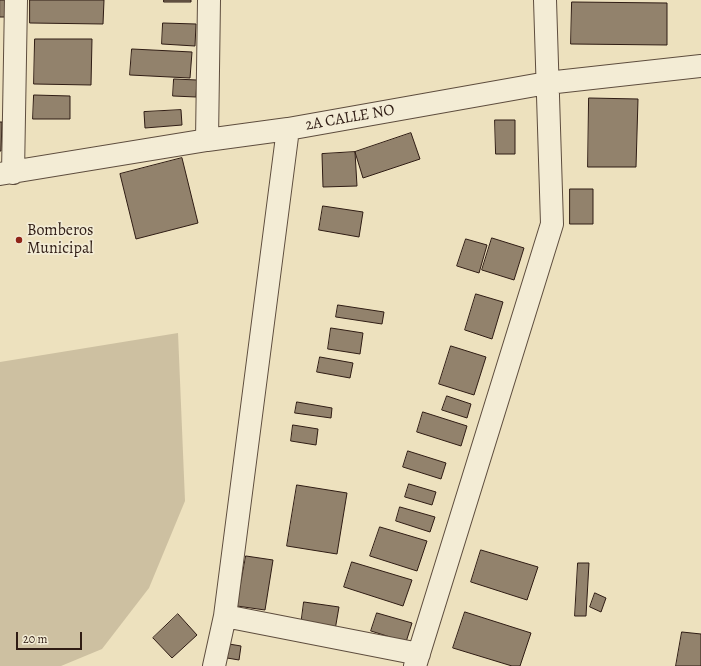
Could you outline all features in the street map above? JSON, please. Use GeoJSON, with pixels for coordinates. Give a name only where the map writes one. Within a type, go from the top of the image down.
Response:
{"type":"FeatureCollection","features":[{"type":"Feature","properties":{"kind":"street"},"geometry":{"type":"LineString","coordinates":[[6,173],[16,0]]}},
{"type":"Feature","properties":{"kind":"street"},"geometry":{"type":"LineString","coordinates":[[206,140],[209,0]]}},
{"type":"Feature","properties":{"kind":"street"},"geometry":{"type":"LineString","coordinates":[[225,616],[417,660],[552,224],[545,0]]}},
{"type":"Feature","properties":{"kind":"street","name":"2A CALLE NO"},"geometry":{"type":"LineString","coordinates":[[6,173],[206,140],[288,129],[547,83],[701,66]]}},
{"type":"Feature","properties":{"kind":"street"},"geometry":{"type":"LineString","coordinates":[[214,666],[225,616],[288,129]]}},
{"type":"Feature","properties":{"kind":"shaded area"},"geometry":{"type":"Polygon","coordinates":[[[178,333],[185,501],[149,588],[102,649],[61,666],[0,666],[0,362],[178,333]]]}},
{"type":"Feature","properties":{"kind":"building"},"geometry":{"type":"Polygon","coordinates":[[[0,0],[6,0],[5,17],[0,17],[0,0]]]}},
{"type":"Feature","properties":{"kind":"building"},"geometry":{"type":"Polygon","coordinates":[[[30,0],[104,0],[103,24],[30,23],[30,0]]]}},
{"type":"Feature","properties":{"kind":"building"},"geometry":{"type":"Polygon","coordinates":[[[164,0],[191,0],[191,2],[164,2],[164,0]]]}},
{"type":"Feature","properties":{"kind":"building"},"geometry":{"type":"Polygon","coordinates":[[[572,2],[667,3],[667,45],[571,44],[572,2]]]}},
{"type":"Feature","properties":{"kind":"building"},"geometry":{"type":"Polygon","coordinates":[[[163,23],[196,24],[195,46],[162,44],[163,23]]]}},
{"type":"Feature","properties":{"kind":"building"},"geometry":{"type":"Polygon","coordinates":[[[35,39],[92,39],[91,85],[34,84],[35,39]]]}},
{"type":"Feature","properties":{"kind":"building"},"geometry":{"type":"Polygon","coordinates":[[[132,49],[192,52],[190,78],[130,75],[132,49]]]}},
{"type":"Feature","properties":{"kind":"building"},"geometry":{"type":"Polygon","coordinates":[[[174,79],[197,80],[196,97],[173,96],[174,79]]]}},
{"type":"Feature","properties":{"kind":"building"},"geometry":{"type":"Polygon","coordinates":[[[34,95],[70,96],[70,119],[33,119],[34,95]]]}},
{"type":"Feature","properties":{"kind":"building"},"geometry":{"type":"Polygon","coordinates":[[[589,98],[638,99],[636,167],[588,167],[589,98]]]}},
{"type":"Feature","properties":{"kind":"building"},"geometry":{"type":"Polygon","coordinates":[[[181,110],[182,125],[145,128],[144,112],[181,110]]]}},
{"type":"Feature","properties":{"kind":"building"},"geometry":{"type":"Polygon","coordinates":[[[495,120],[515,120],[515,154],[496,154],[495,120]]]}},
{"type":"Feature","properties":{"kind":"building"},"geometry":{"type":"Polygon","coordinates":[[[0,122],[2,122],[1,151],[0,151],[0,122]]]}},
{"type":"Feature","properties":{"kind":"building"},"geometry":{"type":"Polygon","coordinates":[[[411,133],[420,159],[363,178],[355,152],[411,133]]]}},
{"type":"Feature","properties":{"kind":"building"},"geometry":{"type":"Polygon","coordinates":[[[355,152],[357,186],[323,187],[322,154],[355,152]]]}},
{"type":"Feature","properties":{"kind":"building"},"geometry":{"type":"Polygon","coordinates":[[[182,158],[198,223],[136,239],[120,174],[182,158]]]}},
{"type":"Feature","properties":{"kind":"building"},"geometry":{"type":"Polygon","coordinates":[[[570,189],[593,189],[593,224],[570,224],[570,189]]]}},
{"type":"Feature","properties":{"kind":"building"},"geometry":{"type":"Polygon","coordinates":[[[323,206],[363,212],[359,237],[319,230],[323,206]]]}},
{"type":"Feature","properties":{"kind":"building"},"geometry":{"type":"Polygon","coordinates":[[[492,238],[524,248],[514,280],[482,270],[492,238]]]}},
{"type":"Feature","properties":{"kind":"building"},"geometry":{"type":"Polygon","coordinates":[[[466,239],[487,245],[479,273],[457,266],[466,239]]]}},
{"type":"Feature","properties":{"kind":"building"},"geometry":{"type":"Polygon","coordinates":[[[476,294],[503,302],[492,339],[465,330],[476,294]]]}},
{"type":"Feature","properties":{"kind":"building"},"geometry":{"type":"Polygon","coordinates":[[[338,305],[384,312],[382,324],[336,317],[338,305]]]}},
{"type":"Feature","properties":{"kind":"building"},"geometry":{"type":"Polygon","coordinates":[[[331,328],[363,333],[360,354],[328,349],[331,328]]]}},
{"type":"Feature","properties":{"kind":"building"},"geometry":{"type":"Polygon","coordinates":[[[451,346],[486,357],[474,395],[439,384],[451,346]]]}},
{"type":"Feature","properties":{"kind":"building"},"geometry":{"type":"Polygon","coordinates":[[[320,357],[353,363],[350,378],[317,372],[320,357]]]}},
{"type":"Feature","properties":{"kind":"building"},"geometry":{"type":"Polygon","coordinates":[[[447,396],[471,404],[467,418],[442,410],[447,396]]]}},
{"type":"Feature","properties":{"kind":"building"},"geometry":{"type":"Polygon","coordinates":[[[297,402],[332,408],[331,418],[295,413],[297,402]]]}},
{"type":"Feature","properties":{"kind":"building"},"geometry":{"type":"Polygon","coordinates":[[[423,412],[467,426],[461,446],[417,432],[423,412]]]}},
{"type":"Feature","properties":{"kind":"building"},"geometry":{"type":"Polygon","coordinates":[[[293,425],[318,429],[316,445],[291,441],[293,425]]]}},
{"type":"Feature","properties":{"kind":"building"},"geometry":{"type":"Polygon","coordinates":[[[408,451],[446,463],[441,479],[403,467],[408,451]]]}},
{"type":"Feature","properties":{"kind":"building"},"geometry":{"type":"Polygon","coordinates":[[[409,484],[436,492],[432,505],[405,497],[409,484]]]}},
{"type":"Feature","properties":{"kind":"building"},"geometry":{"type":"Polygon","coordinates":[[[297,485],[347,493],[337,554],[287,546],[297,485]]]}},
{"type":"Feature","properties":{"kind":"building"},"geometry":{"type":"Polygon","coordinates":[[[400,507],[435,517],[430,532],[396,521],[400,507]]]}},
{"type":"Feature","properties":{"kind":"building"},"geometry":{"type":"Polygon","coordinates":[[[380,527],[427,541],[417,571],[370,556],[380,527]]]}},
{"type":"Feature","properties":{"kind":"building"},"geometry":{"type":"Polygon","coordinates":[[[481,550],[538,567],[527,600],[471,582],[481,550]]]}},
{"type":"Feature","properties":{"kind":"building"},"geometry":{"type":"Polygon","coordinates":[[[246,556],[273,560],[265,610],[237,606],[246,556]]]}},
{"type":"Feature","properties":{"kind":"building"},"geometry":{"type":"Polygon","coordinates":[[[352,562],[412,580],[403,606],[344,587],[352,562]]]}},
{"type":"Feature","properties":{"kind":"building"},"geometry":{"type":"Polygon","coordinates":[[[578,563],[589,563],[586,616],[575,616],[578,563]]]}},
{"type":"Feature","properties":{"kind":"building"},"geometry":{"type":"Polygon","coordinates":[[[595,593],[606,598],[601,612],[590,607],[595,593]]]}},
{"type":"Feature","properties":{"kind":"building"},"geometry":{"type":"Polygon","coordinates":[[[304,602],[339,607],[335,630],[301,625],[304,602]]]}},
{"type":"Feature","properties":{"kind":"building"},"geometry":{"type":"Polygon","coordinates":[[[465,612],[531,633],[520,666],[512,666],[453,648],[465,612]]]}},
{"type":"Feature","properties":{"kind":"building"},"geometry":{"type":"Polygon","coordinates":[[[377,613],[412,623],[406,642],[371,631],[377,613]]]}},
{"type":"Feature","properties":{"kind":"building"},"geometry":{"type":"Polygon","coordinates":[[[178,614],[197,635],[172,658],[153,638],[178,614]]]}},
{"type":"Feature","properties":{"kind":"building"},"geometry":{"type":"Polygon","coordinates":[[[682,632],[701,634],[701,666],[676,666],[682,632]]]}},
{"type":"Feature","properties":{"kind":"building"},"geometry":{"type":"Polygon","coordinates":[[[229,644],[241,646],[239,660],[227,658],[229,644]]]}},
{"type":"Feature","properties":{"kind":"place","name":"Bomberos Municipal"},"geometry":{"type":"Point","coordinates":[19,240]}}]}
